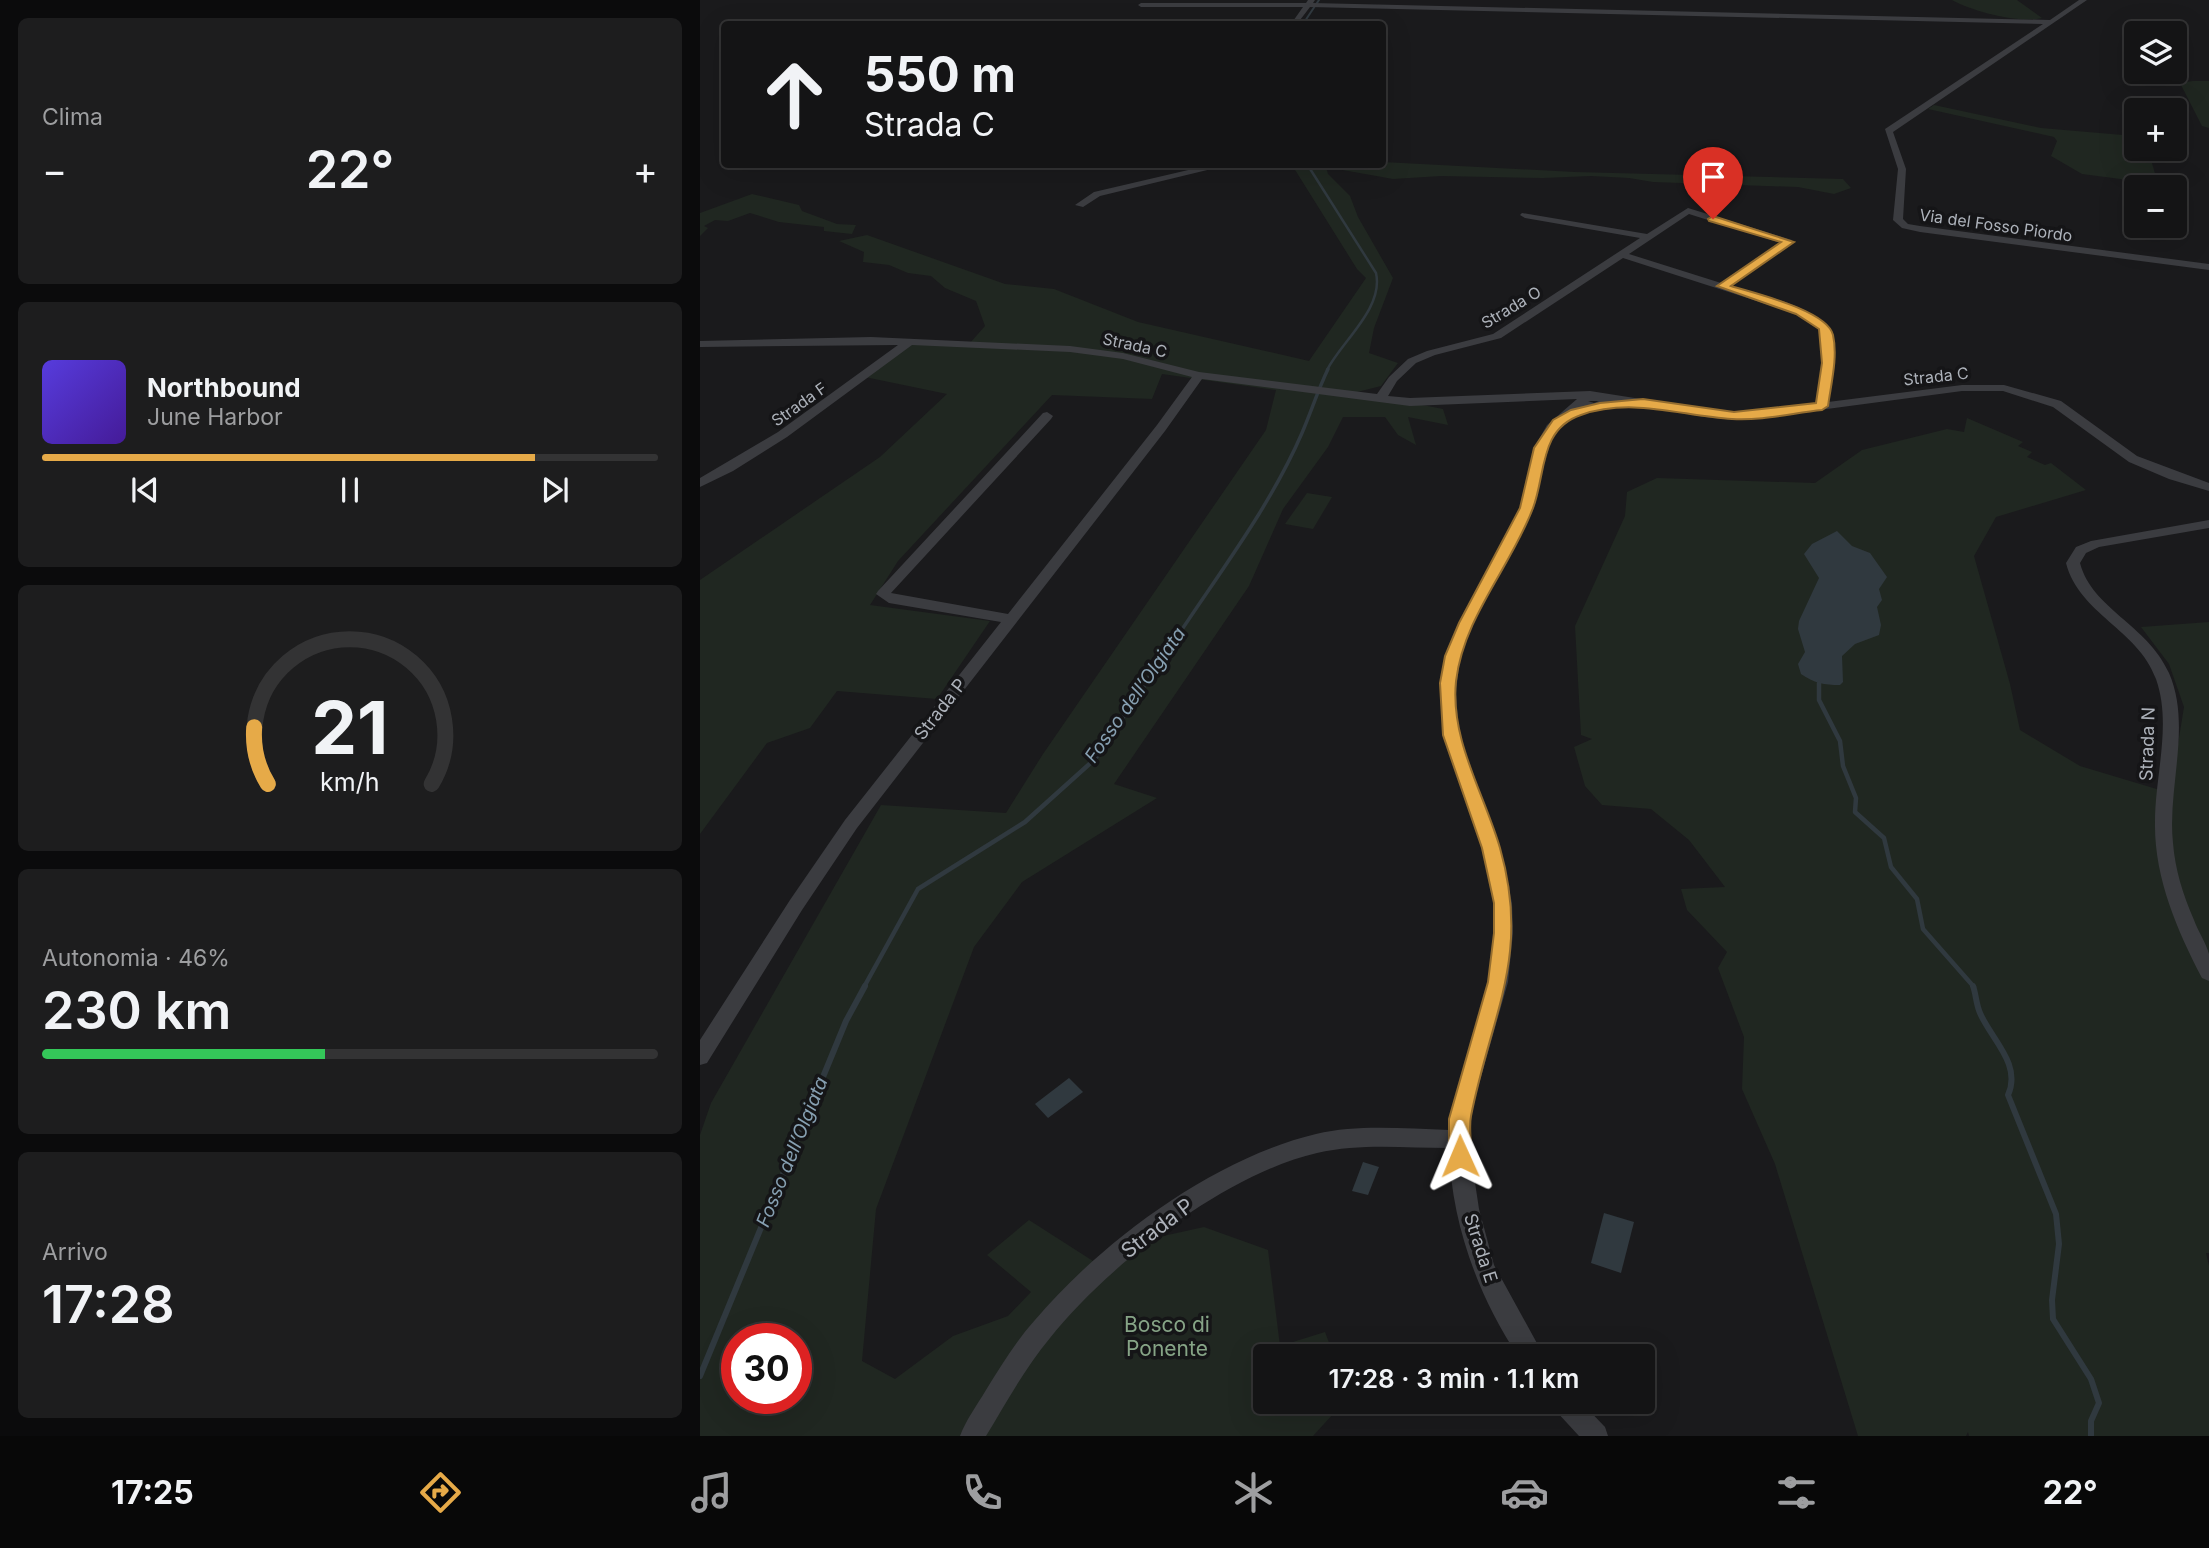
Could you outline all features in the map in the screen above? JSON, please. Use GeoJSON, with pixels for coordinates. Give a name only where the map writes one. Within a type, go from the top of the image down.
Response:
{"type":"FeatureCollection","features":[{"type":"Feature","properties":{"kind":"street","name":"Via del Fosso Piordo"},"geometry":{"type":"LineString","coordinates":[[2084,0],[1888,131],[1902,169],[1899,222],[1920,229],[2209,267]]}},
{"type":"Feature","properties":{"kind":"street"},"geometry":{"type":"LineString","coordinates":[[1141,5],[1313,4],[2051,22]]}},
{"type":"Feature","properties":{"kind":"street"},"geometry":{"type":"LineString","coordinates":[[1297,21],[1313,4]]}},
{"type":"Feature","properties":{"kind":"street"},"geometry":{"type":"LineString","coordinates":[[1080,205],[1097,194],[1211,168]]}},
{"type":"Feature","properties":{"kind":"street","name":"Strada O"},"geometry":{"type":"LineString","coordinates":[[1380,398],[1393,379],[1412,361],[1423,355],[1497,336],[1688,211],[1789,242],[1723,286]]}},
{"type":"Feature","properties":{"kind":"street"},"geometry":{"type":"LineString","coordinates":[[1525,215],[1650,237]]}},
{"type":"Feature","properties":{"kind":"street"},"geometry":{"type":"LineString","coordinates":[[1623,255],[1800,312],[1824,327],[1827,334],[1828,363],[1822,406]]}},
{"type":"Feature","properties":{"kind":"street","name":"Strada C"},"geometry":{"type":"LineString","coordinates":[[700,344],[795,340],[910,341],[1098,352],[1199,375],[1380,398],[1427,402],[1562,395],[1591,401],[1643,403],[1725,416],[1766,414],[1962,388],[2013,390],[2062,406],[2114,447],[2141,462],[2209,487]]}},
{"type":"Feature","properties":{"kind":"street","name":"Strada F"},"geometry":{"type":"LineString","coordinates":[[700,483],[780,438],[844,393],[910,341]]}},
{"type":"Feature","properties":{"kind":"street","name":"Strada P"},"geometry":{"type":"LineString","coordinates":[[700,1057],[796,905],[851,824],[1199,375]]}},
{"type":"Feature","properties":{"kind":"street","name":"Strada E"},"geometry":{"type":"LineString","coordinates":[[1524,1344],[1483,1267],[1468,1209],[1458,1139],[1464,1099],[1498,982],[1503,946],[1503,903],[1491,848],[1451,735],[1449,673],[1466,623],[1527,508],[1540,448],[1551,428],[1591,401]]}},
{"type":"Feature","properties":{"kind":"street"},"geometry":{"type":"LineString","coordinates":[[1011,619],[889,599],[883,594],[1047,416]]}},
{"type":"Feature","properties":{"kind":"street","name":"Strada N"},"geometry":{"type":"LineString","coordinates":[[2209,524],[2096,544],[2081,550],[2073,563],[2076,576],[2084,590],[2136,635],[2152,657],[2165,683],[2169,713],[2163,823],[2168,865],[2181,912],[2209,973]]}},
{"type":"Feature","properties":{"kind":"street","name":"Strada P"},"geometry":{"type":"LineString","coordinates":[[972,1436],[1023,1354],[1062,1306],[1136,1242],[1199,1196],[1260,1163],[1315,1144],[1356,1139],[1458,1139]]}},
{"type":"Feature","properties":{"kind":"street"},"geometry":{"type":"LineString","coordinates":[[1576,1414],[1596,1436]]}},
{"type":"Feature","properties":{"kind":"green space"},"geometry":{"type":"Polygon","coordinates":[[[1952,0],[2017,0],[2042,18],[2021,19],[1996,15],[1952,0]]]}},
{"type":"Feature","properties":{"kind":"green space"},"geometry":{"type":"Polygon","coordinates":[[[2209,81],[2209,128],[2202,126],[2181,84],[2209,81]]]}},
{"type":"Feature","properties":{"kind":"green space"},"geometry":{"type":"Polygon","coordinates":[[[1934,105],[2041,128],[2123,135],[2124,161],[2151,161],[2155,175],[2124,175],[2124,179],[2082,174],[2051,156],[2057,141],[2054,137],[1928,109],[1934,105]]]}},
{"type":"Feature","properties":{"kind":"green space","name":"Bosco di Ponente"},"geometry":{"type":"Polygon","coordinates":[[[1386,162],[1575,172],[1843,179],[1851,188],[1834,194],[1798,187],[1653,182],[1591,176],[1441,176],[1393,179],[1332,168],[1386,168],[1386,162]]]}},
{"type":"Feature","properties":{"kind":"green space","name":"Bosco di Ponente"},"geometry":{"type":"Polygon","coordinates":[[[1294,168],[1326,168],[1328,174],[1350,196],[1358,217],[1393,278],[1374,328],[1369,353],[1398,363],[1381,386],[1357,392],[1443,409],[1448,425],[1408,417],[1416,445],[1398,435],[1385,417],[1343,417],[1328,447],[1283,509],[1249,586],[1114,784],[1157,798],[1022,882],[974,947],[876,1209],[862,1361],[895,1379],[953,1336],[1008,1316],[1031,1292],[987,1255],[1029,1220],[1093,1261],[1136,1242],[1204,1227],[1268,1250],[1280,1344],[1253,1344],[1253,1414],[1333,1414],[1313,1436],[700,1436],[700,1135],[711,1103],[881,805],[1006,813],[1043,754],[1266,430],[1276,390],[1162,374],[1152,399],[1052,395],[898,561],[870,605],[990,621],[937,699],[837,691],[810,728],[767,743],[700,834],[700,580],[880,457],[947,394],[865,377],[910,341],[970,343],[985,326],[976,301],[945,288],[931,276],[908,273],[889,265],[863,262],[864,252],[839,241],[867,235],[1005,284],[1054,289],[1138,322],[1309,361],[1366,278],[1357,269],[1294,168]]]}},
{"type":"Feature","properties":{"kind":"green space"},"geometry":{"type":"Polygon","coordinates":[[[752,194],[799,205],[802,211],[837,224],[856,225],[852,234],[824,231],[824,227],[779,222],[750,213],[728,221],[715,220],[704,226],[708,228],[700,236],[700,213],[752,194]]]}},
{"type":"Feature","properties":{"kind":"green space"},"geometry":{"type":"Polygon","coordinates":[[[1967,418],[2023,442],[2018,446],[2032,452],[2027,457],[2045,465],[2051,463],[2086,490],[1996,517],[1974,556],[2020,730],[2080,766],[2170,793],[2184,707],[2169,664],[2141,627],[2209,622],[2209,1253],[2206,1253],[2209,1266],[2209,1436],[1969,1436],[1968,1432],[1966,1436],[1858,1436],[1775,1164],[1742,1089],[1744,1037],[1718,968],[1727,952],[1687,910],[1681,889],[1725,887],[1689,840],[1651,809],[1602,805],[1585,786],[1574,747],[1592,739],[1581,735],[1575,626],[1625,516],[1627,492],[1657,478],[1815,483],[1862,450],[1947,429],[1964,432],[1967,418]]]}},
{"type":"Feature","properties":{"kind":"green space"},"geometry":{"type":"Polygon","coordinates":[[[1307,493],[1332,497],[1313,529],[1285,524],[1307,493]]]}},
{"type":"Feature","properties":{"kind":"green space","name":"Bosco di Ponente"},"geometry":{"type":"Polygon","coordinates":[[[1325,1332],[1330,1344],[1286,1344],[1325,1332]]]}},
{"type":"Feature","properties":{"kind":"shaded area"},"geometry":{"type":"Polygon","coordinates":[[[1837,531],[1852,546],[1870,553],[1887,577],[1879,589],[1882,600],[1877,607],[1881,625],[1879,635],[1855,644],[1842,656],[1843,682],[1840,685],[1810,680],[1801,674],[1798,664],[1805,652],[1798,629],[1799,621],[1819,578],[1804,554],[1812,544],[1837,531]]]}},
{"type":"Feature","properties":{"kind":"shaded area"},"geometry":{"type":"Polygon","coordinates":[[[1069,1078],[1083,1092],[1048,1118],[1035,1104],[1069,1078]]]}},
{"type":"Feature","properties":{"kind":"shaded area"},"geometry":{"type":"Polygon","coordinates":[[[1363,1162],[1379,1167],[1368,1195],[1352,1191],[1363,1162]]]}},
{"type":"Feature","properties":{"kind":"shaded area"},"geometry":{"type":"Polygon","coordinates":[[[1604,1213],[1634,1222],[1621,1273],[1591,1263],[1604,1213]]]}},
{"type":"Feature","properties":{"kind":"waterway","name":"Fosso dell’Olgiata"},"geometry":{"type":"LineString","coordinates":[[1305,21],[1319,0]]}},
{"type":"Feature","properties":{"kind":"waterway","name":"Fosso dell’Olgiata"},"geometry":{"type":"LineString","coordinates":[[1310,168],[1376,273],[1377,286],[1368,311],[1327,370]]}},
{"type":"Feature","properties":{"kind":"waterway","name":"Fosso dell’Olgiata"},"geometry":{"type":"LineString","coordinates":[[1175,640],[1275,487],[1302,433],[1328,369]]}},
{"type":"Feature","properties":{"kind":"waterway","name":"Fosso dell’Olgiata"},"geometry":{"type":"LineString","coordinates":[[864,987],[918,889],[1025,822],[1095,759],[1176,638]]}},
{"type":"Feature","properties":{"kind":"waterway"},"geometry":{"type":"LineString","coordinates":[[1819,683],[1819,700],[1840,741],[1843,766],[1856,798],[1855,812],[1884,838],[1891,867],[1917,899],[1923,929],[1974,987]]}},
{"type":"Feature","properties":{"kind":"waterway","name":"Fosso dell’Olgiata"},"geometry":{"type":"LineString","coordinates":[[700,1376],[846,1021],[865,986]]}},
{"type":"Feature","properties":{"kind":"waterway"},"geometry":{"type":"LineString","coordinates":[[1973,986],[1980,1013],[2008,1062],[2011,1073],[2008,1095],[2056,1214],[2059,1244],[2052,1300],[2053,1319],[2091,1379],[2099,1403],[2091,1421],[2091,1436]]}},
{"type":"Feature","properties":{"kind":"route"},"geometry":{"type":"LineString","coordinates":[[1460,1156],[1458,1139],[1464,1099],[1486,1032],[1502,960],[1503,903],[1491,848],[1451,735],[1448,683],[1453,656],[1466,623],[1527,508],[1540,448],[1558,422],[1576,412],[1600,407],[1643,403],[1705,414],[1734,416],[1822,406],[1828,363],[1827,334],[1824,327],[1800,312],[1723,286],[1789,242],[1713,219]]}}]}
